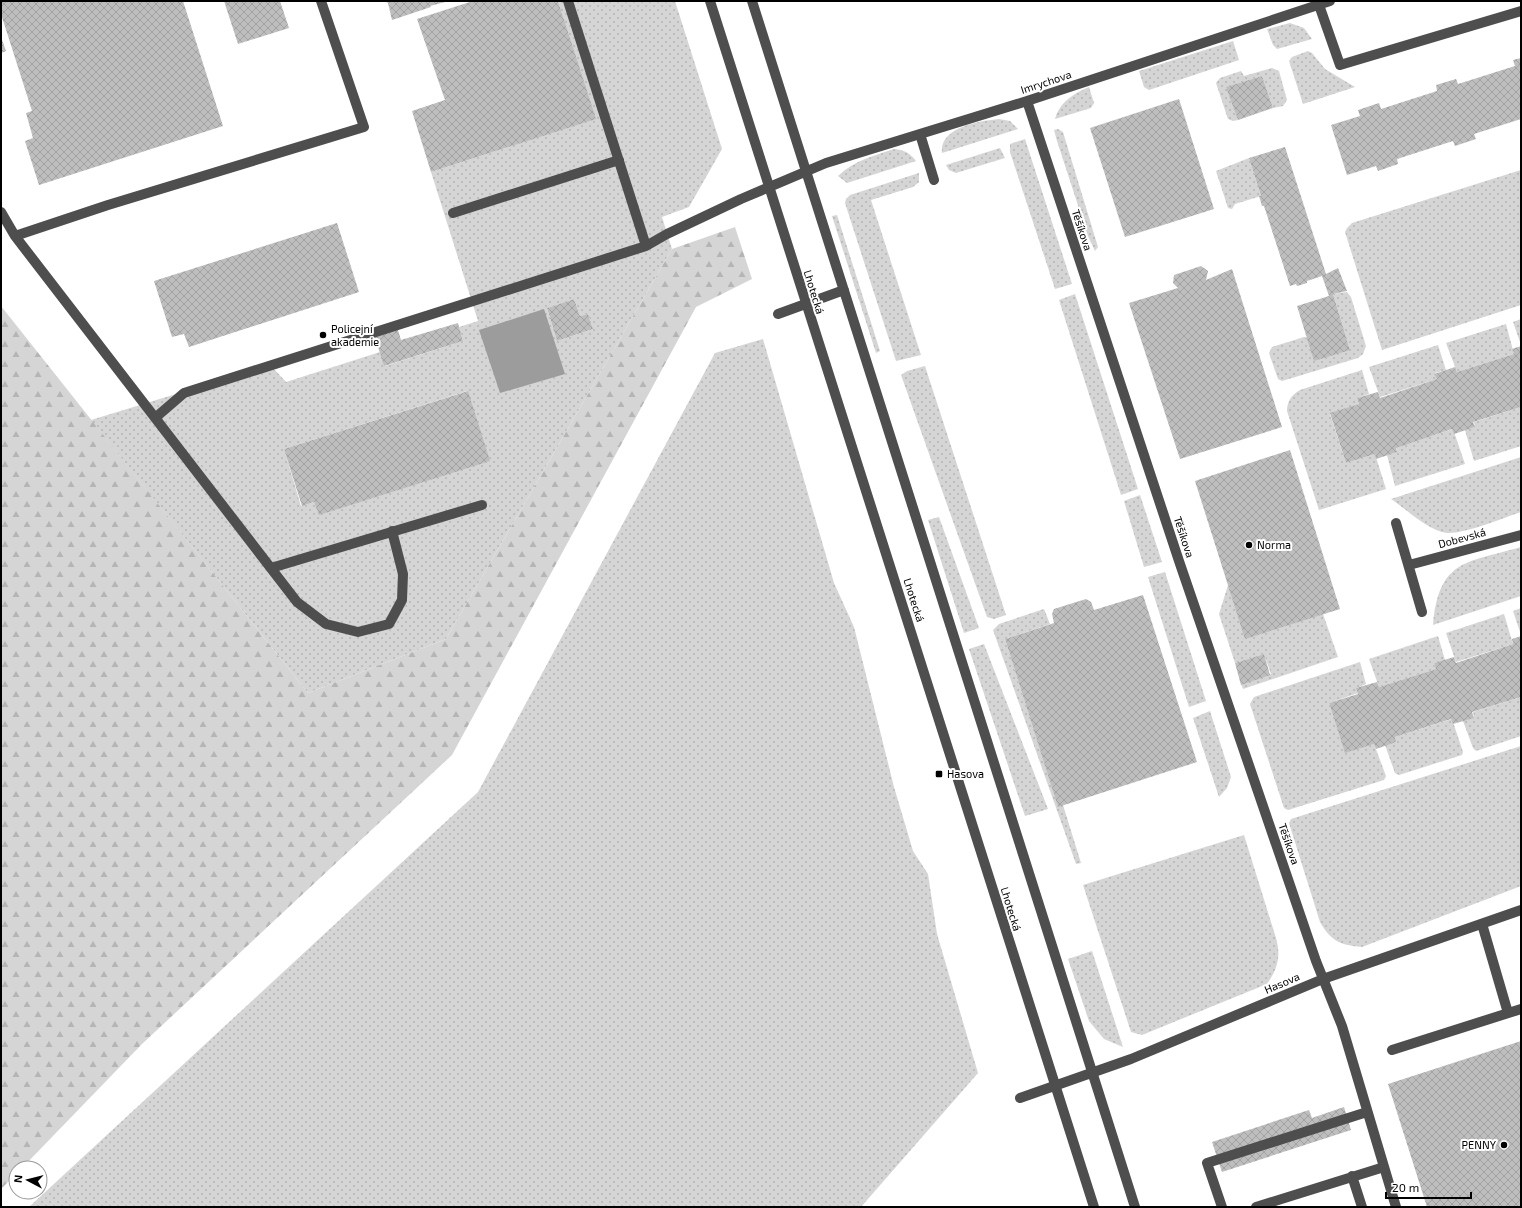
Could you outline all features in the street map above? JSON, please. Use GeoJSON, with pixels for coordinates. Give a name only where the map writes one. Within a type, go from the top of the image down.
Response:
{"type":"FeatureCollection","features":[{"type":"Feature","properties":{"kind":"street"},"geometry":{"type":"LineString","coordinates":[[15,236],[108,205],[364,128],[321,1]]}},
{"type":"Feature","properties":{"kind":"street"},"geometry":{"type":"LineString","coordinates":[[568,1],[646,246]]}},
{"type":"Feature","properties":{"kind":"street","name":"Lhotecká"},"geometry":{"type":"LineString","coordinates":[[710,1],[1094,1207]]}},
{"type":"Feature","properties":{"kind":"street"},"geometry":{"type":"LineString","coordinates":[[752,1],[1135,1207]]}},
{"type":"Feature","properties":{"kind":"street","name":"Imrychova"},"geometry":{"type":"LineString","coordinates":[[155,418],[184,393],[646,246],[668,234],[806,170],[1027,101],[1330,1]]}},
{"type":"Feature","properties":{"kind":"street"},"geometry":{"type":"LineString","coordinates":[[1319,4],[1340,66],[1521,11]]}},
{"type":"Feature","properties":{"kind":"street","name":"Těšíkova"},"geometry":{"type":"LineString","coordinates":[[1027,101],[1182,568],[1322,979],[1342,1026],[1366,1112],[1396,1207]]}},
{"type":"Feature","properties":{"kind":"street"},"geometry":{"type":"LineString","coordinates":[[920,134],[934,180]]}},
{"type":"Feature","properties":{"kind":"street"},"geometry":{"type":"LineString","coordinates":[[453,213],[619,160]]}},
{"type":"Feature","properties":{"kind":"street"},"geometry":{"type":"LineString","coordinates":[[1,212],[15,236],[297,602],[326,624],[358,632],[389,624],[402,600],[404,574],[392,531]]}},
{"type":"Feature","properties":{"kind":"street"},"geometry":{"type":"LineString","coordinates":[[778,314],[844,290]]}},
{"type":"Feature","properties":{"kind":"street"},"geometry":{"type":"LineString","coordinates":[[271,568],[482,505]]}},
{"type":"Feature","properties":{"kind":"street"},"geometry":{"type":"LineString","coordinates":[[1396,523],[1422,612]]}},
{"type":"Feature","properties":{"kind":"street","name":"Dobevská"},"geometry":{"type":"LineString","coordinates":[[1409,565],[1521,534]]}},
{"type":"Feature","properties":{"kind":"street","name":"Hasova"},"geometry":{"type":"LineString","coordinates":[[1020,1098],[1092,1073],[1322,979],[1521,910]]}},
{"type":"Feature","properties":{"kind":"street"},"geometry":{"type":"LineString","coordinates":[[1482,924],[1508,1013]]}},
{"type":"Feature","properties":{"kind":"street"},"geometry":{"type":"LineString","coordinates":[[1392,1050],[1521,1009]]}},
{"type":"Feature","properties":{"kind":"street"},"geometry":{"type":"LineString","coordinates":[[1222,1207],[1207,1163],[1366,1112]]}},
{"type":"Feature","properties":{"kind":"street"},"geometry":{"type":"LineString","coordinates":[[1256,1207],[1276,1204],[1352,1176],[1384,1167]]}},
{"type":"Feature","properties":{"kind":"street"},"geometry":{"type":"LineString","coordinates":[[1352,1176],[1362,1207]]}},
{"type":"Feature","properties":{"kind":"green space"},"geometry":{"type":"Polygon","coordinates":[[[558,1],[675,1],[722,149],[689,207],[662,217],[672,249],[446,639],[308,693],[91,420],[261,368],[275,370],[286,382],[380,352],[385,366],[463,341],[459,327],[478,321],[431,172],[595,119],[558,1]],[[574,299],[547,308],[557,341],[593,329],[588,314],[580,316],[574,299]],[[467,391],[284,449],[301,506],[314,502],[319,514],[467,391]]]}},
{"type":"Feature","properties":{"kind":"green space"},"geometry":{"type":"Polygon","coordinates":[[[1290,23],[1304,28],[1312,39],[1277,49],[1273,45],[1267,29],[1290,23]]]}},
{"type":"Feature","properties":{"kind":"green space"},"geometry":{"type":"Polygon","coordinates":[[[1233,41],[1239,60],[1149,90],[1144,87],[1139,71],[1233,41]]]}},
{"type":"Feature","properties":{"kind":"green space"},"geometry":{"type":"Polygon","coordinates":[[[1308,51],[1312,53],[1325,69],[1355,87],[1303,104],[1289,61],[1292,57],[1308,51]]]}},
{"type":"Feature","properties":{"kind":"green space"},"geometry":{"type":"Polygon","coordinates":[[[1272,68],[1279,71],[1287,100],[1283,106],[1273,108],[1262,76],[1227,87],[1238,120],[1233,121],[1228,119],[1216,83],[1220,78],[1241,71],[1244,76],[1272,68]]]}},
{"type":"Feature","properties":{"kind":"green space"},"geometry":{"type":"Polygon","coordinates":[[[1089,87],[1094,103],[1091,108],[1055,119],[1060,108],[1068,99],[1089,87]]]}},
{"type":"Feature","properties":{"kind":"green space"},"geometry":{"type":"Polygon","coordinates":[[[999,119],[1010,121],[1018,129],[942,153],[943,144],[947,137],[954,131],[972,124],[999,119]]]}},
{"type":"Feature","properties":{"kind":"green space"},"geometry":{"type":"Polygon","coordinates":[[[1058,129],[1063,132],[1098,247],[1095,251],[1088,236],[1057,141],[1054,130],[1058,129]]]}},
{"type":"Feature","properties":{"kind":"green space"},"geometry":{"type":"Polygon","coordinates":[[[1025,139],[1072,284],[1055,289],[1010,152],[1010,144],[1025,139]]]}},
{"type":"Feature","properties":{"kind":"green space"},"geometry":{"type":"Polygon","coordinates":[[[1000,148],[1005,158],[956,173],[949,170],[946,165],[1000,148]]]}},
{"type":"Feature","properties":{"kind":"green space"},"geometry":{"type":"Polygon","coordinates":[[[894,149],[907,152],[916,161],[847,183],[838,176],[858,162],[894,149]]]}},
{"type":"Feature","properties":{"kind":"green space"},"geometry":{"type":"Polygon","coordinates":[[[1249,158],[1261,196],[1235,204],[1232,209],[1228,208],[1216,171],[1249,158]]]}},
{"type":"Feature","properties":{"kind":"green space"},"geometry":{"type":"Polygon","coordinates":[[[1521,170],[1521,305],[1382,350],[1345,232],[1347,228],[1352,223],[1521,170]]]}},
{"type":"Feature","properties":{"kind":"green space"},"geometry":{"type":"Polygon","coordinates":[[[919,173],[919,182],[913,187],[871,200],[921,355],[896,361],[845,203],[846,199],[850,195],[919,173]]]}},
{"type":"Feature","properties":{"kind":"green space"},"geometry":{"type":"Polygon","coordinates":[[[837,215],[880,351],[876,353],[832,216],[837,215]]]}},
{"type":"Feature","properties":{"kind":"green space"},"geometry":{"type":"Polygon","coordinates":[[[735,227],[752,279],[696,307],[452,755],[142,1044],[30,1160],[8,1160],[8,1182],[1,1189],[1,306],[308,693],[446,639],[672,249],[735,227]]]}},
{"type":"Feature","properties":{"kind":"green space"},"geometry":{"type":"Polygon","coordinates":[[[1347,292],[1351,297],[1366,346],[1363,354],[1358,358],[1282,381],[1278,379],[1269,353],[1272,347],[1304,337],[1350,350],[1333,294],[1347,292]]]}},
{"type":"Feature","properties":{"kind":"green space"},"geometry":{"type":"Polygon","coordinates":[[[1075,294],[1138,489],[1121,495],[1059,300],[1075,294]]]}},
{"type":"Feature","properties":{"kind":"green space"},"geometry":{"type":"Polygon","coordinates":[[[1521,319],[1521,345],[1513,322],[1521,319]]]}},
{"type":"Feature","properties":{"kind":"green space"},"geometry":{"type":"Polygon","coordinates":[[[1506,324],[1514,354],[1457,372],[1446,343],[1506,324]]]}},
{"type":"Feature","properties":{"kind":"green space"},"geometry":{"type":"Polygon","coordinates":[[[763,339],[834,583],[854,627],[894,787],[913,851],[928,874],[937,934],[978,1073],[861,1207],[29,1207],[37,1200],[48,1200],[48,1189],[478,792],[715,353],[763,339]]]}},
{"type":"Feature","properties":{"kind":"green space"},"geometry":{"type":"Polygon","coordinates":[[[1438,345],[1446,370],[1435,373],[1437,379],[1380,397],[1369,367],[1438,345]]]}},
{"type":"Feature","properties":{"kind":"green space"},"geometry":{"type":"Polygon","coordinates":[[[925,366],[1006,615],[994,619],[987,617],[901,375],[907,371],[925,366]]]}},
{"type":"Feature","properties":{"kind":"green space"},"geometry":{"type":"Polygon","coordinates":[[[1362,370],[1369,394],[1357,398],[1359,404],[1330,414],[1346,463],[1375,454],[1386,489],[1319,510],[1287,411],[1288,405],[1292,396],[1300,390],[1362,370]]]}},
{"type":"Feature","properties":{"kind":"green space"},"geometry":{"type":"Polygon","coordinates":[[[1521,407],[1521,446],[1474,461],[1465,430],[1475,427],[1474,422],[1521,407]]]}},
{"type":"Feature","properties":{"kind":"green space"},"geometry":{"type":"Polygon","coordinates":[[[1453,429],[1465,464],[1395,486],[1387,455],[1397,452],[1396,447],[1453,429]]]}},
{"type":"Feature","properties":{"kind":"green space"},"geometry":{"type":"Polygon","coordinates":[[[1521,457],[1521,512],[1484,525],[1455,533],[1447,533],[1425,524],[1391,499],[1521,457]]]}},
{"type":"Feature","properties":{"kind":"green space"},"geometry":{"type":"Polygon","coordinates":[[[1140,495],[1162,562],[1144,567],[1124,501],[1140,495]]]}},
{"type":"Feature","properties":{"kind":"green space"},"geometry":{"type":"Polygon","coordinates":[[[939,517],[979,628],[964,633],[928,520],[939,517]]]}},
{"type":"Feature","properties":{"kind":"green space"},"geometry":{"type":"Polygon","coordinates":[[[1521,547],[1521,596],[1433,625],[1436,603],[1442,587],[1449,576],[1459,567],[1471,561],[1521,547]]]}},
{"type":"Feature","properties":{"kind":"green space"},"geometry":{"type":"Polygon","coordinates":[[[1165,572],[1206,701],[1189,707],[1148,577],[1165,572]]]}},
{"type":"Feature","properties":{"kind":"green space"},"geometry":{"type":"Polygon","coordinates":[[[1228,585],[1323,614],[1338,657],[1243,689],[1241,684],[1271,674],[1264,654],[1235,663],[1219,614],[1228,585]]]}},
{"type":"Feature","properties":{"kind":"green space"},"geometry":{"type":"Polygon","coordinates":[[[1521,608],[1521,635],[1513,611],[1521,608]]]}},
{"type":"Feature","properties":{"kind":"green space"},"geometry":{"type":"Polygon","coordinates":[[[1044,609],[1050,624],[1005,639],[1058,806],[1063,805],[1081,863],[1076,864],[993,630],[999,624],[1044,609]]]}},
{"type":"Feature","properties":{"kind":"green space"},"geometry":{"type":"Polygon","coordinates":[[[1504,614],[1513,644],[1456,662],[1446,633],[1504,614]]]}},
{"type":"Feature","properties":{"kind":"green space"},"geometry":{"type":"Polygon","coordinates":[[[1438,636],[1445,660],[1434,663],[1436,669],[1379,687],[1369,659],[1438,636]]]}},
{"type":"Feature","properties":{"kind":"green space"},"geometry":{"type":"Polygon","coordinates":[[[984,644],[1048,809],[1025,816],[969,649],[984,644]]]}},
{"type":"Feature","properties":{"kind":"green space"},"geometry":{"type":"Polygon","coordinates":[[[1360,662],[1366,684],[1357,688],[1358,693],[1329,703],[1345,752],[1374,744],[1386,776],[1384,780],[1288,810],[1284,808],[1250,704],[1254,697],[1360,662]]]}},
{"type":"Feature","properties":{"kind":"green space"},"geometry":{"type":"Polygon","coordinates":[[[1521,697],[1521,736],[1476,751],[1473,748],[1463,721],[1474,717],[1473,712],[1521,697]]]}},
{"type":"Feature","properties":{"kind":"green space"},"geometry":{"type":"Polygon","coordinates":[[[1210,711],[1231,777],[1227,788],[1219,797],[1193,718],[1210,711]]]}},
{"type":"Feature","properties":{"kind":"green space"},"geometry":{"type":"Polygon","coordinates":[[[1452,719],[1463,752],[1462,755],[1399,775],[1395,773],[1385,745],[1396,742],[1395,737],[1452,719]]]}},
{"type":"Feature","properties":{"kind":"green space"},"geometry":{"type":"Polygon","coordinates":[[[1521,746],[1521,886],[1362,947],[1342,943],[1332,938],[1328,934],[1320,922],[1289,823],[1291,819],[1521,746]]]}},
{"type":"Feature","properties":{"kind":"green space"},"geometry":{"type":"Polygon","coordinates":[[[1244,835],[1278,944],[1278,962],[1274,973],[1267,984],[1142,1035],[1131,1032],[1083,885],[1244,835]]]}},
{"type":"Feature","properties":{"kind":"green space"},"geometry":{"type":"Polygon","coordinates":[[[1092,951],[1123,1047],[1104,1039],[1089,1021],[1068,959],[1092,951]]]}},
{"type":"Feature","properties":{"kind":"shaded area"},"geometry":{"type":"Polygon","coordinates":[[[544,309],[565,374],[500,393],[479,330],[544,309]]]}},
{"type":"Feature","properties":{"kind":"building"},"geometry":{"type":"Polygon","coordinates":[[[1,1],[183,1],[223,126],[39,185],[25,141],[33,138],[26,113],[32,111],[1,14],[1,1]]]}},
{"type":"Feature","properties":{"kind":"building"},"geometry":{"type":"Polygon","coordinates":[[[224,1],[280,1],[289,28],[238,44],[224,1]]]}},
{"type":"Feature","properties":{"kind":"building"},"geometry":{"type":"Polygon","coordinates":[[[385,1],[449,1],[430,6],[431,7],[392,20],[388,3],[385,1]]]}},
{"type":"Feature","properties":{"kind":"building"},"geometry":{"type":"Polygon","coordinates":[[[473,1],[558,1],[596,119],[431,172],[412,111],[445,100],[417,19],[473,1]]]}},
{"type":"Feature","properties":{"kind":"building"},"geometry":{"type":"Polygon","coordinates":[[[1,37],[6,51],[1,53],[1,37]]]}},
{"type":"Feature","properties":{"kind":"building"},"geometry":{"type":"Polygon","coordinates":[[[1521,58],[1521,119],[1474,134],[1476,139],[1455,146],[1453,141],[1397,159],[1398,164],[1378,171],[1376,166],[1347,175],[1331,125],[1360,116],[1358,110],[1379,103],[1381,109],[1437,91],[1436,85],[1456,79],[1458,84],[1515,66],[1513,60],[1521,58]]]}},
{"type":"Feature","properties":{"kind":"building"},"geometry":{"type":"Polygon","coordinates":[[[1262,76],[1273,108],[1238,120],[1226,87],[1262,76]]]}},
{"type":"Feature","properties":{"kind":"building"},"geometry":{"type":"Polygon","coordinates":[[[1179,99],[1214,209],[1125,237],[1090,128],[1179,99]]]}},
{"type":"Feature","properties":{"kind":"building"},"geometry":{"type":"Polygon","coordinates":[[[1285,147],[1326,274],[1338,268],[1347,291],[1333,294],[1350,350],[1314,361],[1297,306],[1329,296],[1322,276],[1307,281],[1307,283],[1297,286],[1296,284],[1290,286],[1264,206],[1262,206],[1259,196],[1261,196],[1249,158],[1285,147]]]}},
{"type":"Feature","properties":{"kind":"building"},"geometry":{"type":"Polygon","coordinates":[[[337,223],[359,292],[189,347],[184,334],[172,337],[154,281],[337,223]]]}},
{"type":"Feature","properties":{"kind":"building"},"geometry":{"type":"Polygon","coordinates":[[[1201,266],[1208,271],[1206,280],[1232,269],[1282,427],[1180,459],[1129,303],[1178,288],[1173,283],[1174,275],[1201,266]]]}},
{"type":"Feature","properties":{"kind":"building"},"geometry":{"type":"Polygon","coordinates":[[[574,299],[580,316],[588,314],[593,329],[557,341],[547,308],[574,299]]]}},
{"type":"Feature","properties":{"kind":"building"},"geometry":{"type":"Polygon","coordinates":[[[458,323],[463,341],[384,366],[374,334],[397,327],[401,340],[458,323]]]}},
{"type":"Feature","properties":{"kind":"building"},"geometry":{"type":"Polygon","coordinates":[[[1521,346],[1521,407],[1473,422],[1475,427],[1454,434],[1452,429],[1396,448],[1397,452],[1376,459],[1375,454],[1346,463],[1330,413],[1359,404],[1357,398],[1378,392],[1380,398],[1437,379],[1434,374],[1455,367],[1457,372],[1514,354],[1512,349],[1521,346]]]}},
{"type":"Feature","properties":{"kind":"building"},"geometry":{"type":"Polygon","coordinates":[[[468,391],[490,461],[319,515],[314,502],[302,506],[284,449],[468,391]]]}},
{"type":"Feature","properties":{"kind":"building"},"geometry":{"type":"Polygon","coordinates":[[[1290,450],[1340,609],[1245,639],[1195,481],[1290,450]]]}},
{"type":"Feature","properties":{"kind":"building"},"geometry":{"type":"Polygon","coordinates":[[[1143,595],[1197,762],[1058,807],[1005,639],[1054,623],[1052,614],[1054,609],[1086,599],[1091,602],[1094,610],[1143,595]]]}},
{"type":"Feature","properties":{"kind":"building"},"geometry":{"type":"Polygon","coordinates":[[[1521,636],[1521,697],[1472,712],[1474,718],[1453,724],[1451,719],[1395,737],[1396,742],[1376,749],[1374,744],[1345,753],[1329,703],[1358,694],[1356,688],[1377,682],[1379,687],[1436,669],[1434,663],[1454,657],[1456,663],[1513,644],[1512,639],[1521,636]]]}},
{"type":"Feature","properties":{"kind":"building"},"geometry":{"type":"Polygon","coordinates":[[[1264,654],[1270,675],[1241,685],[1235,663],[1264,654]]]}},
{"type":"Feature","properties":{"kind":"building"},"geometry":{"type":"Polygon","coordinates":[[[1521,1041],[1521,1207],[1427,1207],[1388,1084],[1521,1041]]]}},
{"type":"Feature","properties":{"kind":"building"},"geometry":{"type":"Polygon","coordinates":[[[1344,1107],[1351,1130],[1222,1172],[1212,1142],[1309,1110],[1312,1118],[1344,1107]]]}},
{"type":"Feature","properties":{"kind":"place","name":"Policejní akademie"},"geometry":{"type":"Point","coordinates":[323,335]}},
{"type":"Feature","properties":{"kind":"place","name":"Norma"},"geometry":{"type":"Point","coordinates":[1249,545]}},
{"type":"Feature","properties":{"kind":"place","name":"Hasova"},"geometry":{"type":"Point","coordinates":[939,774]}},
{"type":"Feature","properties":{"kind":"place","name":"PENNY"},"geometry":{"type":"Point","coordinates":[1504,1145]}}]}
